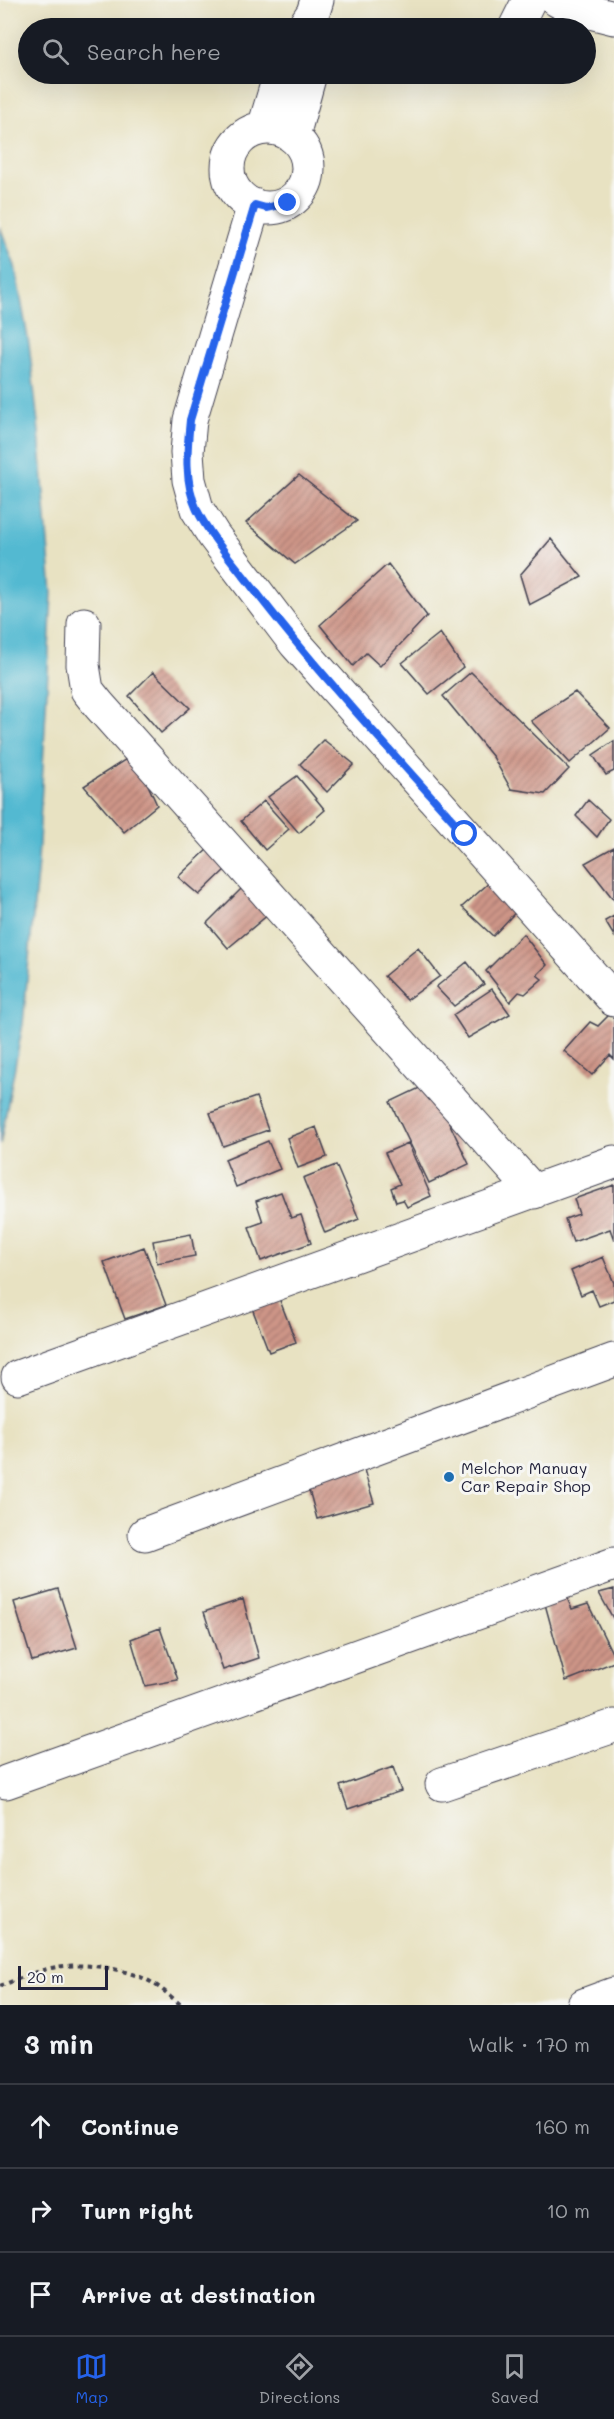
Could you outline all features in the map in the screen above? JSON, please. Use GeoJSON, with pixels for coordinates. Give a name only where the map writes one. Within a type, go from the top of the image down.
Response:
{"type":"FeatureCollection","features":[{"type":"Feature","properties":{"kind":"street"},"geometry":{"type":"LineString","coordinates":[[520,18],[529,0]]}},
{"type":"Feature","properties":{"kind":"street"},"geometry":{"type":"LineString","coordinates":[[557,0],[579,10],[614,18]]}},
{"type":"Feature","properties":{"kind":"street"},"geometry":{"type":"LineString","coordinates":[[278,132],[280,84]]}},
{"type":"Feature","properties":{"kind":"street"},"geometry":{"type":"LineString","coordinates":[[278,132],[304,84]]}},
{"type":"Feature","properties":{"kind":"street"},"geometry":{"type":"LineString","coordinates":[[254,130],[278,132],[301,144],[308,165],[303,187],[288,203],[266,208],[245,201],[231,184],[228,163],[236,143],[254,130]]}},
{"type":"Feature","properties":{"kind":"street"},"geometry":{"type":"LineString","coordinates":[[255,205],[190,420],[187,452],[189,480],[197,509],[214,536],[295,643],[614,1000]]}},
{"type":"Feature","properties":{"kind":"street"},"geometry":{"type":"LineString","coordinates":[[84,624],[83,665],[87,690],[534,1192]]}},
{"type":"Feature","properties":{"kind":"street"},"geometry":{"type":"LineString","coordinates":[[18,1377],[614,1162]]}},
{"type":"Feature","properties":{"kind":"street"},"geometry":{"type":"LineString","coordinates":[[145,1534],[614,1360]]}},
{"type":"Feature","properties":{"kind":"street"},"geometry":{"type":"LineString","coordinates":[[6,1782],[614,1564]]}},
{"type":"Feature","properties":{"kind":"street"},"geometry":{"type":"LineString","coordinates":[[442,1784],[614,1726]]}},
{"type":"Feature","properties":{"kind":"street"},"geometry":{"type":"LineString","coordinates":[[584,2005],[614,1994]]}},
{"type":"Feature","properties":{"kind":"path"},"geometry":{"type":"LineString","coordinates":[[0,1986],[44,1970],[69,1966],[95,1967],[145,1978],[181,2005]]}},
{"type":"Feature","properties":{"kind":"water"},"geometry":{"type":"Polygon","coordinates":[[[0,227],[15,266],[29,344],[39,432],[52,593],[38,862],[23,1024],[0,1145],[0,227]]]}},
{"type":"Feature","properties":{"kind":"building"},"geometry":{"type":"Polygon","coordinates":[[[299,475],[357,521],[295,564],[246,523],[299,475]]]}},
{"type":"Feature","properties":{"kind":"building"},"geometry":{"type":"Polygon","coordinates":[[[551,539],[582,577],[529,605],[520,575],[551,539]]]}},
{"type":"Feature","properties":{"kind":"building"},"geometry":{"type":"Polygon","coordinates":[[[388,564],[427,616],[380,666],[366,653],[353,666],[320,625],[388,564]]]}},
{"type":"Feature","properties":{"kind":"building"},"geometry":{"type":"Polygon","coordinates":[[[440,633],[463,667],[429,694],[402,663],[440,633]]]}},
{"type":"Feature","properties":{"kind":"building"},"geometry":{"type":"Polygon","coordinates":[[[153,672],[190,708],[161,733],[129,696],[153,672]]]}},
{"type":"Feature","properties":{"kind":"building"},"geometry":{"type":"Polygon","coordinates":[[[471,672],[569,769],[545,794],[511,789],[493,757],[443,696],[471,672]]]}},
{"type":"Feature","properties":{"kind":"building"},"geometry":{"type":"Polygon","coordinates":[[[575,692],[610,728],[570,763],[531,721],[575,692]]]}},
{"type":"Feature","properties":{"kind":"building"},"geometry":{"type":"Polygon","coordinates":[[[324,740],[354,764],[327,792],[300,764],[324,740]]]}},
{"type":"Feature","properties":{"kind":"building"},"geometry":{"type":"Polygon","coordinates":[[[614,741],[614,771],[606,775],[593,755],[614,741]]]}},
{"type":"Feature","properties":{"kind":"building"},"geometry":{"type":"Polygon","coordinates":[[[134,754],[157,805],[124,832],[84,786],[134,754]]]}},
{"type":"Feature","properties":{"kind":"building"},"geometry":{"type":"Polygon","coordinates":[[[297,776],[325,810],[299,833],[268,797],[297,776]]]}},
{"type":"Feature","properties":{"kind":"building"},"geometry":{"type":"Polygon","coordinates":[[[588,800],[609,819],[597,837],[576,816],[588,800]]]}},
{"type":"Feature","properties":{"kind":"building"},"geometry":{"type":"Polygon","coordinates":[[[264,801],[289,829],[265,850],[241,821],[264,801]]]}},
{"type":"Feature","properties":{"kind":"building"},"geometry":{"type":"Polygon","coordinates":[[[614,847],[614,900],[585,863],[614,847]]]}},
{"type":"Feature","properties":{"kind":"building"},"geometry":{"type":"Polygon","coordinates":[[[209,848],[228,867],[199,895],[178,877],[209,848]]]}},
{"type":"Feature","properties":{"kind":"building"},"geometry":{"type":"Polygon","coordinates":[[[499,874],[525,902],[493,936],[462,907],[499,874]]]}},
{"type":"Feature","properties":{"kind":"building"},"geometry":{"type":"Polygon","coordinates":[[[243,887],[269,914],[228,948],[207,923],[243,887]]]}},
{"type":"Feature","properties":{"kind":"building"},"geometry":{"type":"Polygon","coordinates":[[[614,916],[614,936],[605,921],[614,916]]]}},
{"type":"Feature","properties":{"kind":"building"},"geometry":{"type":"Polygon","coordinates":[[[523,934],[547,965],[537,975],[542,979],[525,994],[519,992],[510,1002],[486,971],[523,934]]]}},
{"type":"Feature","properties":{"kind":"building"},"geometry":{"type":"Polygon","coordinates":[[[418,948],[440,976],[407,1000],[384,976],[418,948]]]}},
{"type":"Feature","properties":{"kind":"building"},"geometry":{"type":"Polygon","coordinates":[[[467,962],[484,984],[454,1006],[436,987],[467,962]]]}},
{"type":"Feature","properties":{"kind":"building"},"geometry":{"type":"Polygon","coordinates":[[[492,989],[510,1014],[468,1038],[453,1015],[492,989]]]}},
{"type":"Feature","properties":{"kind":"building"},"geometry":{"type":"Polygon","coordinates":[[[610,1014],[614,1017],[614,1059],[610,1055],[592,1075],[564,1051],[590,1022],[598,1026],[610,1014]]]}},
{"type":"Feature","properties":{"kind":"building"},"geometry":{"type":"Polygon","coordinates":[[[430,1083],[469,1164],[429,1183],[390,1102],[430,1083]]]}},
{"type":"Feature","properties":{"kind":"building"},"geometry":{"type":"Polygon","coordinates":[[[256,1097],[268,1130],[223,1146],[210,1113],[256,1097]]]}},
{"type":"Feature","properties":{"kind":"building"},"geometry":{"type":"Polygon","coordinates":[[[316,1127],[327,1157],[298,1168],[287,1138],[316,1127]]]}},
{"type":"Feature","properties":{"kind":"building"},"geometry":{"type":"Polygon","coordinates":[[[268,1141],[280,1169],[236,1187],[225,1159],[268,1141]]]}},
{"type":"Feature","properties":{"kind":"building"},"geometry":{"type":"Polygon","coordinates":[[[408,1143],[431,1196],[407,1207],[403,1200],[396,1202],[391,1188],[400,1184],[385,1153],[408,1143]]]}},
{"type":"Feature","properties":{"kind":"building"},"geometry":{"type":"Polygon","coordinates":[[[336,1165],[359,1219],[325,1233],[303,1178],[336,1165]]]}},
{"type":"Feature","properties":{"kind":"building"},"geometry":{"type":"Polygon","coordinates":[[[614,1185],[614,1240],[610,1229],[573,1242],[565,1219],[579,1214],[574,1199],[614,1185]]]}},
{"type":"Feature","properties":{"kind":"building"},"geometry":{"type":"Polygon","coordinates":[[[281,1192],[291,1218],[301,1215],[311,1243],[261,1261],[249,1227],[263,1222],[256,1201],[281,1192]]]}},
{"type":"Feature","properties":{"kind":"building"},"geometry":{"type":"Polygon","coordinates":[[[191,1234],[195,1256],[157,1263],[153,1241],[191,1234]]]}},
{"type":"Feature","properties":{"kind":"building"},"geometry":{"type":"Polygon","coordinates":[[[144,1247],[166,1305],[125,1319],[104,1262],[144,1247]]]}},
{"type":"Feature","properties":{"kind":"building"},"geometry":{"type":"Polygon","coordinates":[[[603,1257],[614,1283],[614,1300],[599,1306],[592,1290],[581,1295],[571,1271],[603,1257]]]}},
{"type":"Feature","properties":{"kind":"building"},"geometry":{"type":"Polygon","coordinates":[[[279,1298],[296,1342],[269,1352],[252,1308],[279,1298]]]}},
{"type":"Feature","properties":{"kind":"building"},"geometry":{"type":"Polygon","coordinates":[[[361,1460],[374,1503],[317,1519],[305,1475],[361,1460]]]}},
{"type":"Feature","properties":{"kind":"building"},"geometry":{"type":"Polygon","coordinates":[[[58,1589],[77,1648],[32,1661],[14,1602],[58,1589]]]}},
{"type":"Feature","properties":{"kind":"building"},"geometry":{"type":"Polygon","coordinates":[[[614,1589],[614,1620],[599,1593],[614,1589]]]}},
{"type":"Feature","properties":{"kind":"building"},"geometry":{"type":"Polygon","coordinates":[[[566,1596],[572,1609],[588,1604],[614,1657],[614,1662],[566,1681],[545,1604],[566,1596]]]}},
{"type":"Feature","properties":{"kind":"building"},"geometry":{"type":"Polygon","coordinates":[[[243,1599],[259,1658],[223,1670],[204,1612],[243,1599]]]}},
{"type":"Feature","properties":{"kind":"building"},"geometry":{"type":"Polygon","coordinates":[[[160,1628],[178,1680],[145,1686],[131,1639],[160,1628]]]}},
{"type":"Feature","properties":{"kind":"building"},"geometry":{"type":"Polygon","coordinates":[[[393,1767],[401,1791],[348,1809],[340,1786],[393,1767]]]}},
{"type":"Feature","properties":{"kind":"place","name":"Melchor Manuay Car Repair Shop"},"geometry":{"type":"Point","coordinates":[449,1477]}},
{"type":"Feature","properties":{"kind":"route"},"geometry":{"type":"LineString","coordinates":[[288,203],[266,208],[255,205],[190,420],[187,452],[189,480],[197,509],[214,536],[295,643],[465,834]]}}]}
